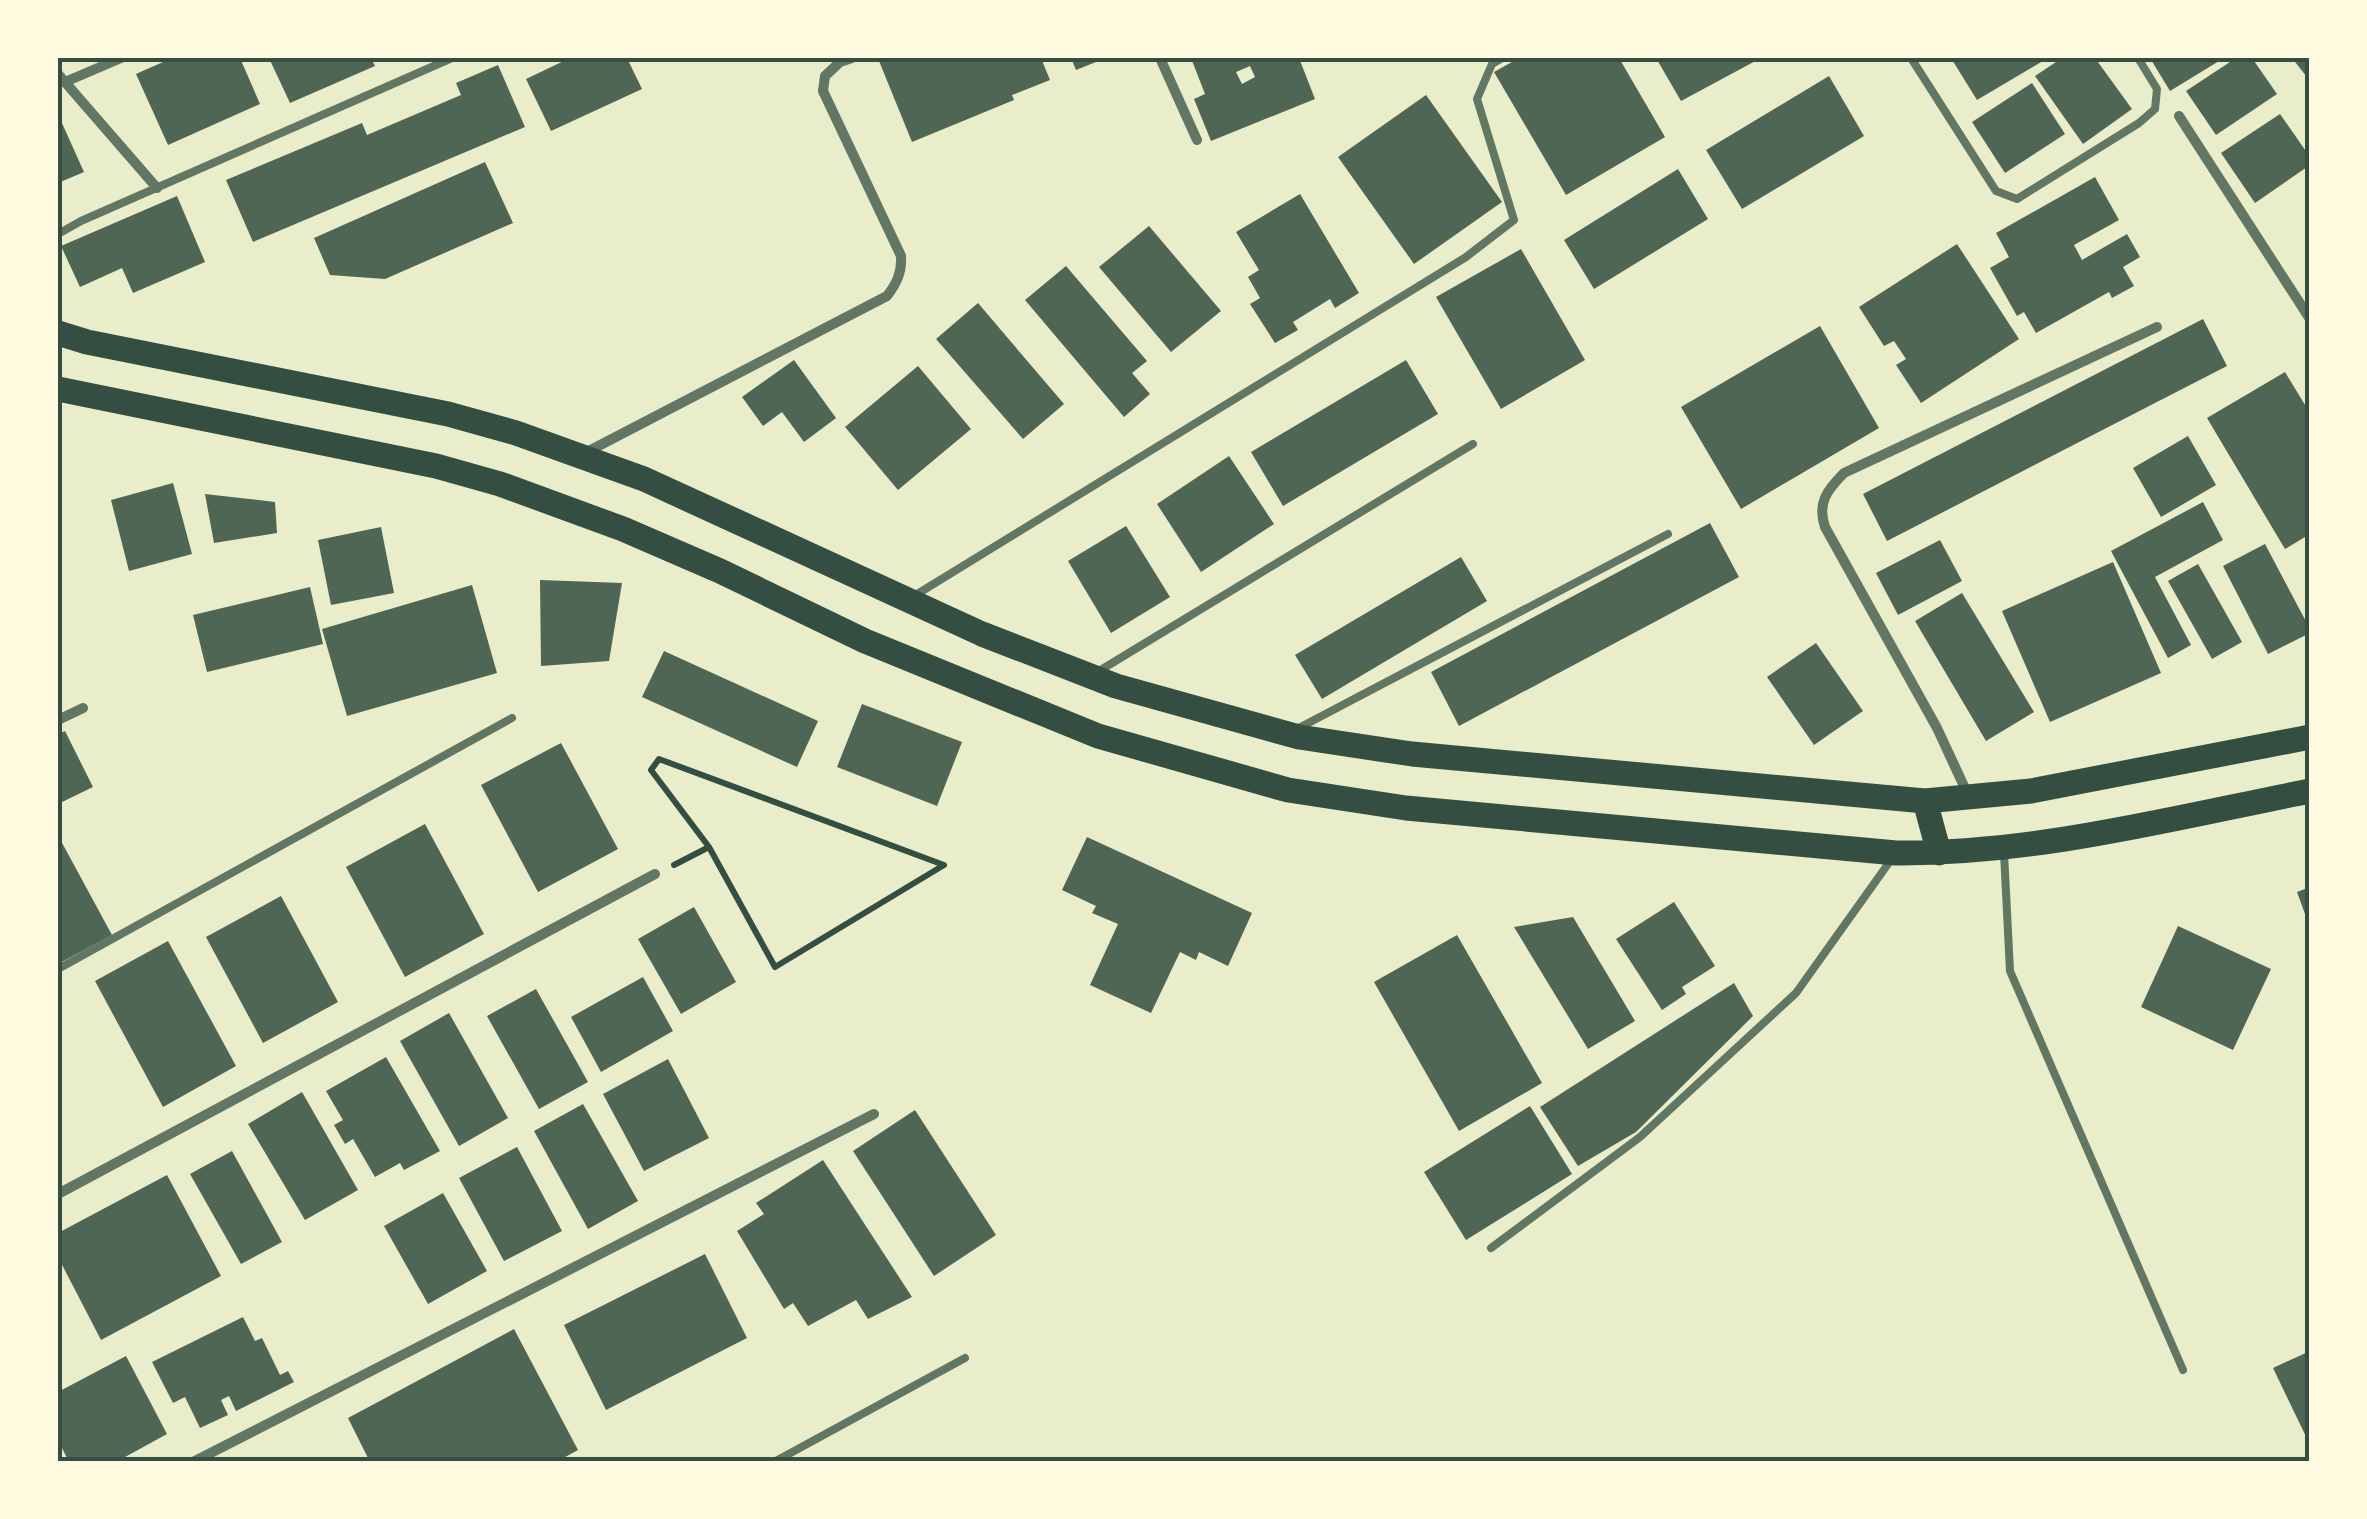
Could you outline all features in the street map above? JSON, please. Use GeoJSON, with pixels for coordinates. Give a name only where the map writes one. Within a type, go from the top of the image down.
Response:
{"type":"FeatureCollection","features":[{"type":"Feature","properties":{"kind":"main road"},"geometry":{"type":"LineString","coordinates":[[58,333],[448,414],[582,455],[743,522],[906,601],[1116,686],[1286,734],[1412,754],[1925,800],[2030,791],[2310,737]]}},
{"type":"Feature","properties":{"kind":"main road"},"geometry":{"type":"LineString","coordinates":[[58,389],[436,466],[500,484],[623,528],[864,641],[1081,730],[1288,790],[1406,808],[1939,854],[2004,848],[2310,791]]}},
{"type":"Feature","properties":{"kind":"main road"},"geometry":{"type":"LineString","coordinates":[[1925,800],[1939,854]]}},
{"type":"Feature","properties":{"kind":"street"},"geometry":{"type":"LineString","coordinates":[[121,58],[61,78],[156,188]]}},
{"type":"Feature","properties":{"kind":"street"},"geometry":{"type":"LineString","coordinates":[[582,455],[891,290],[900,274],[902,256],[823,91],[824,76],[840,62],[852,58]]}},
{"type":"Feature","properties":{"kind":"street"},"geometry":{"type":"LineString","coordinates":[[1160,58],[1198,140]]}},
{"type":"Feature","properties":{"kind":"street"},"geometry":{"type":"LineString","coordinates":[[2179,116],[2310,320]]}},
{"type":"Feature","properties":{"kind":"street"},"geometry":{"type":"LineString","coordinates":[[1970,799],[1937,728],[1826,528],[1821,515],[1822,501],[1844,473],[2157,327]]}},
{"type":"Feature","properties":{"kind":"street"},"geometry":{"type":"LineString","coordinates":[[58,720],[83,708]]}},
{"type":"Feature","properties":{"kind":"street"},"geometry":{"type":"LineString","coordinates":[[58,1194],[655,874]]}},
{"type":"Feature","properties":{"kind":"street"},"geometry":{"type":"LineString","coordinates":[[194,1462],[874,1114]]}},
{"type":"Feature","properties":{"kind":"lane"},"geometry":{"type":"LineString","coordinates":[[58,234],[452,58]]}},
{"type":"Feature","properties":{"kind":"lane"},"geometry":{"type":"LineString","coordinates":[[906,601],[1466,257],[1514,220],[1477,99],[1492,64],[1502,58]]}},
{"type":"Feature","properties":{"kind":"lane"},"geometry":{"type":"LineString","coordinates":[[1910,58],[1996,191],[2017,199],[2155,109],[2157,89],[2138,58]]}},
{"type":"Feature","properties":{"kind":"lane"},"geometry":{"type":"LineString","coordinates":[[1091,676],[1473,444]]}},
{"type":"Feature","properties":{"kind":"lane"},"geometry":{"type":"LineString","coordinates":[[1286,734],[1668,534]]}},
{"type":"Feature","properties":{"kind":"lane"},"geometry":{"type":"LineString","coordinates":[[58,969],[512,718]]}},
{"type":"Feature","properties":{"kind":"lane"},"geometry":{"type":"LineString","coordinates":[[2004,848],[2010,971],[2183,1370]]}},
{"type":"Feature","properties":{"kind":"lane"},"geometry":{"type":"LineString","coordinates":[[1491,1248],[1640,1137],[1796,993],[1896,853]]}},
{"type":"Feature","properties":{"kind":"lane"},"geometry":{"type":"LineString","coordinates":[[774,1462],[966,1358]]}},
{"type":"Feature","properties":{"kind":"path"},"geometry":{"type":"LineString","coordinates":[[659,759],[944,865],[774,967],[709,847],[650,770],[659,759]]}},
{"type":"Feature","properties":{"kind":"path"},"geometry":{"type":"LineString","coordinates":[[655,874],[709,847]]}},
{"type":"Feature","properties":{"kind":"building"},"geometry":{"type":"Polygon","coordinates":[[[172,58],[240,58],[260,104],[168,145],[136,74],[172,58]]]}},
{"type":"Feature","properties":{"kind":"building"},"geometry":{"type":"Polygon","coordinates":[[[269,58],[371,58],[375,66],[290,103],[269,58]]]}},
{"type":"Feature","properties":{"kind":"building"},"geometry":{"type":"Polygon","coordinates":[[[570,58],[627,58],[642,89],[551,131],[526,79],[570,58]]]}},
{"type":"Feature","properties":{"kind":"building"},"geometry":{"type":"Polygon","coordinates":[[[1041,58],[1050,80],[1012,95],[1014,100],[912,142],[879,61],[1041,58]]]}},
{"type":"Feature","properties":{"kind":"building"},"geometry":{"type":"Polygon","coordinates":[[[1071,58],[1106,58],[1076,70],[1071,58]]]}},
{"type":"Feature","properties":{"kind":"building"},"geometry":{"type":"Polygon","coordinates":[[[1191,58],[1299,58],[1315,99],[1211,141],[1194,99],[1205,94],[1191,58]],[[1250,66],[1236,72],[1242,84],[1255,77],[1250,66]]]}},
{"type":"Feature","properties":{"kind":"building"},"geometry":{"type":"Polygon","coordinates":[[[1519,58],[1619,58],[1665,137],[1566,195],[1494,72],[1519,58]]]}},
{"type":"Feature","properties":{"kind":"building"},"geometry":{"type":"Polygon","coordinates":[[[1656,58],[1761,58],[1681,101],[1656,58]]]}},
{"type":"Feature","properties":{"kind":"building"},"geometry":{"type":"Polygon","coordinates":[[[1951,58],[2048,58],[1977,100],[1951,58]]]}},
{"type":"Feature","properties":{"kind":"building"},"geometry":{"type":"Polygon","coordinates":[[[2062,58],[2095,58],[2132,109],[2083,144],[2035,76],[2062,58]]]}},
{"type":"Feature","properties":{"kind":"building"},"geometry":{"type":"Polygon","coordinates":[[[2150,58],[2224,58],[2170,91],[2150,58]]]}},
{"type":"Feature","properties":{"kind":"building"},"geometry":{"type":"Polygon","coordinates":[[[2236,58],[2252,58],[2277,94],[2216,135],[2186,91],[2236,58]]]}},
{"type":"Feature","properties":{"kind":"building"},"geometry":{"type":"Polygon","coordinates":[[[2292,58],[2310,58],[2310,81],[2292,58]]]}},
{"type":"Feature","properties":{"kind":"building"},"geometry":{"type":"Polygon","coordinates":[[[498,65],[525,127],[253,242],[226,180],[362,123],[367,135],[461,95],[456,83],[498,65]]]}},
{"type":"Feature","properties":{"kind":"building"},"geometry":{"type":"Polygon","coordinates":[[[1829,76],[1864,136],[1742,209],[1706,150],[1829,76]]]}},
{"type":"Feature","properties":{"kind":"building"},"geometry":{"type":"Polygon","coordinates":[[[2032,83],[2065,134],[2005,173],[1972,122],[2032,83]]]}},
{"type":"Feature","properties":{"kind":"building"},"geometry":{"type":"Polygon","coordinates":[[[1426,95],[1502,202],[1414,264],[1338,157],[1426,95]]]}},
{"type":"Feature","properties":{"kind":"building"},"geometry":{"type":"Polygon","coordinates":[[[2280,114],[2310,157],[2310,165],[2255,203],[2221,153],[2280,114]]]}},
{"type":"Feature","properties":{"kind":"building"},"geometry":{"type":"Polygon","coordinates":[[[61,121],[84,172],[58,183],[58,122],[61,121]]]}},
{"type":"Feature","properties":{"kind":"building"},"geometry":{"type":"Polygon","coordinates":[[[485,162],[513,223],[385,279],[330,275],[314,238],[485,162]]]}},
{"type":"Feature","properties":{"kind":"building"},"geometry":{"type":"Polygon","coordinates":[[[1678,169],[1708,219],[1594,289],[1564,240],[1678,169]]]}},
{"type":"Feature","properties":{"kind":"building"},"geometry":{"type":"Polygon","coordinates":[[[2095,177],[2119,220],[2074,245],[2082,260],[2127,234],[2140,257],[2123,267],[2134,286],[2112,298],[2109,292],[2036,333],[2024,312],[2017,316],[1990,268],[2009,257],[1996,233],[2095,177]]]}},
{"type":"Feature","properties":{"kind":"building"},"geometry":{"type":"Polygon","coordinates":[[[1300,194],[1359,293],[1335,308],[1330,299],[1293,322],[1298,330],[1275,343],[1250,304],[1260,298],[1248,277],[1259,270],[1236,232],[1300,194]]]}},
{"type":"Feature","properties":{"kind":"building"},"geometry":{"type":"Polygon","coordinates":[[[177,196],[205,262],[133,293],[122,268],[80,287],[61,246],[177,196]]]}},
{"type":"Feature","properties":{"kind":"building"},"geometry":{"type":"Polygon","coordinates":[[[1149,226],[1221,311],[1171,352],[1099,267],[1149,226]]]}},
{"type":"Feature","properties":{"kind":"building"},"geometry":{"type":"Polygon","coordinates":[[[1957,244],[2019,339],[1921,403],[1896,365],[1906,359],[1894,341],[1884,346],[1859,307],[1957,244]]]}},
{"type":"Feature","properties":{"kind":"building"},"geometry":{"type":"Polygon","coordinates":[[[1521,249],[1585,360],[1501,409],[1436,297],[1521,249]]]}},
{"type":"Feature","properties":{"kind":"building"},"geometry":{"type":"Polygon","coordinates":[[[1066,266],[1147,361],[1132,373],[1150,394],[1124,417],[1025,300],[1066,266]]]}},
{"type":"Feature","properties":{"kind":"building"},"geometry":{"type":"Polygon","coordinates":[[[978,303],[1064,404],[1023,439],[936,339],[978,303]]]}},
{"type":"Feature","properties":{"kind":"building"},"geometry":{"type":"Polygon","coordinates":[[[2203,319],[2227,366],[1887,541],[1863,494],[2203,319]]]}},
{"type":"Feature","properties":{"kind":"building"},"geometry":{"type":"Polygon","coordinates":[[[1820,326],[1879,428],[1741,509],[1681,407],[1820,326]]]}},
{"type":"Feature","properties":{"kind":"building"},"geometry":{"type":"Polygon","coordinates":[[[794,360],[836,418],[804,442],[782,412],[763,426],[742,397],[794,360]]]}},
{"type":"Feature","properties":{"kind":"building"},"geometry":{"type":"Polygon","coordinates":[[[1406,360],[1438,414],[1283,506],[1251,452],[1406,360]]]}},
{"type":"Feature","properties":{"kind":"building"},"geometry":{"type":"Polygon","coordinates":[[[918,366],[971,429],[898,490],[845,427],[918,366]]]}},
{"type":"Feature","properties":{"kind":"building"},"geometry":{"type":"Polygon","coordinates":[[[2285,372],[2310,413],[2310,534],[2285,549],[2207,418],[2285,372]]]}},
{"type":"Feature","properties":{"kind":"building"},"geometry":{"type":"Polygon","coordinates":[[[2188,436],[2216,485],[2161,517],[2133,468],[2188,436]]]}},
{"type":"Feature","properties":{"kind":"building"},"geometry":{"type":"Polygon","coordinates":[[[1229,456],[1274,524],[1201,572],[1157,504],[1229,456]]]}},
{"type":"Feature","properties":{"kind":"building"},"geometry":{"type":"Polygon","coordinates":[[[173,483],[192,554],[129,571],[111,500],[173,483]]]}},
{"type":"Feature","properties":{"kind":"building"},"geometry":{"type":"Polygon","coordinates":[[[205,494],[275,502],[277,533],[214,543],[205,494]]]}},
{"type":"Feature","properties":{"kind":"building"},"geometry":{"type":"Polygon","coordinates":[[[2203,502],[2223,540],[2155,577],[2191,645],[2168,658],[2111,551],[2203,502]]]}},
{"type":"Feature","properties":{"kind":"building"},"geometry":{"type":"Polygon","coordinates":[[[1710,523],[1739,577],[1459,726],[1431,672],[1710,523]]]}},
{"type":"Feature","properties":{"kind":"building"},"geometry":{"type":"Polygon","coordinates":[[[1126,526],[1170,597],[1111,633],[1068,561],[1126,526]]]}},
{"type":"Feature","properties":{"kind":"building"},"geometry":{"type":"Polygon","coordinates":[[[381,527],[394,593],[331,605],[318,540],[381,527]]]}},
{"type":"Feature","properties":{"kind":"building"},"geometry":{"type":"Polygon","coordinates":[[[1940,540],[1962,581],[1898,615],[1876,573],[1940,540]]]}},
{"type":"Feature","properties":{"kind":"building"},"geometry":{"type":"Polygon","coordinates":[[[2265,544],[2310,629],[2310,633],[2268,654],[2223,566],[2265,544]]]}},
{"type":"Feature","properties":{"kind":"building"},"geometry":{"type":"Polygon","coordinates":[[[1461,557],[1487,601],[1322,699],[1295,655],[1461,557]]]}},
{"type":"Feature","properties":{"kind":"building"},"geometry":{"type":"Polygon","coordinates":[[[2113,562],[2161,673],[2050,722],[2002,611],[2113,562]]]}},
{"type":"Feature","properties":{"kind":"building"},"geometry":{"type":"Polygon","coordinates":[[[2198,564],[2242,642],[2212,659],[2168,581],[2198,564]]]}},
{"type":"Feature","properties":{"kind":"building"},"geometry":{"type":"Polygon","coordinates":[[[540,580],[622,583],[609,661],[541,666],[540,580]]]}},
{"type":"Feature","properties":{"kind":"building"},"geometry":{"type":"Polygon","coordinates":[[[472,585],[497,673],[347,716],[322,629],[472,585]]]}},
{"type":"Feature","properties":{"kind":"building"},"geometry":{"type":"Polygon","coordinates":[[[310,587],[323,644],[207,672],[193,615],[310,587]]]}},
{"type":"Feature","properties":{"kind":"building"},"geometry":{"type":"Polygon","coordinates":[[[1962,593],[2034,712],[1986,741],[1915,621],[1962,593]]]}},
{"type":"Feature","properties":{"kind":"building"},"geometry":{"type":"Polygon","coordinates":[[[1816,643],[1863,711],[1814,745],[1767,677],[1816,643]]]}},
{"type":"Feature","properties":{"kind":"building"},"geometry":{"type":"Polygon","coordinates":[[[664,651],[818,721],[797,767],[642,697],[664,651]]]}},
{"type":"Feature","properties":{"kind":"building"},"geometry":{"type":"Polygon","coordinates":[[[862,704],[962,742],[937,806],[837,767],[862,704]]]}},
{"type":"Feature","properties":{"kind":"building"},"geometry":{"type":"Polygon","coordinates":[[[65,731],[93,787],[58,804],[58,734],[65,731]]]}},
{"type":"Feature","properties":{"kind":"building"},"geometry":{"type":"Polygon","coordinates":[[[561,743],[618,849],[538,892],[481,785],[561,743]]]}},
{"type":"Feature","properties":{"kind":"building"},"geometry":{"type":"Polygon","coordinates":[[[425,824],[484,934],[405,977],[346,867],[425,824]]]}},
{"type":"Feature","properties":{"kind":"building"},"geometry":{"type":"Polygon","coordinates":[[[1087,837],[1252,913],[1228,966],[1199,952],[1196,960],[1180,952],[1151,1013],[1090,985],[1118,924],[1092,913],[1096,906],[1062,890],[1087,837]]]}},
{"type":"Feature","properties":{"kind":"building"},"geometry":{"type":"Polygon","coordinates":[[[61,841],[112,935],[58,964],[58,843],[61,841]]]}},
{"type":"Feature","properties":{"kind":"building"},"geometry":{"type":"Polygon","coordinates":[[[2310,887],[2310,925],[2309,925],[2297,892],[2310,887]]]}},
{"type":"Feature","properties":{"kind":"building"},"geometry":{"type":"Polygon","coordinates":[[[281,896],[338,1002],[263,1043],[206,937],[281,896]]]}},
{"type":"Feature","properties":{"kind":"building"},"geometry":{"type":"Polygon","coordinates":[[[1674,902],[1715,966],[1682,987],[1686,994],[1662,1010],[1616,939],[1674,902]]]}},
{"type":"Feature","properties":{"kind":"building"},"geometry":{"type":"Polygon","coordinates":[[[694,907],[736,982],[681,1014],[638,939],[694,907]]]}},
{"type":"Feature","properties":{"kind":"building"},"geometry":{"type":"Polygon","coordinates":[[[1573,917],[1635,1021],[1588,1049],[1514,927],[1573,917]]]}},
{"type":"Feature","properties":{"kind":"building"},"geometry":{"type":"Polygon","coordinates":[[[2178,926],[2271,969],[2233,1050],[2141,1007],[2178,926]]]}},
{"type":"Feature","properties":{"kind":"building"},"geometry":{"type":"Polygon","coordinates":[[[1457,935],[1542,1083],[1459,1131],[1374,982],[1457,935]]]}},
{"type":"Feature","properties":{"kind":"building"},"geometry":{"type":"Polygon","coordinates":[[[168,941],[236,1066],[163,1107],[95,981],[168,941]]]}},
{"type":"Feature","properties":{"kind":"building"},"geometry":{"type":"Polygon","coordinates":[[[643,977],[673,1031],[601,1072],[571,1017],[643,977]]]}},
{"type":"Feature","properties":{"kind":"building"},"geometry":{"type":"Polygon","coordinates":[[[1734,983],[1753,1016],[1636,1132],[1578,1166],[1540,1107],[1734,983]]]}},
{"type":"Feature","properties":{"kind":"building"},"geometry":{"type":"Polygon","coordinates":[[[536,989],[588,1082],[539,1109],[487,1016],[536,989]]]}},
{"type":"Feature","properties":{"kind":"building"},"geometry":{"type":"Polygon","coordinates":[[[449,1013],[508,1118],[459,1146],[400,1041],[449,1013]]]}},
{"type":"Feature","properties":{"kind":"building"},"geometry":{"type":"Polygon","coordinates":[[[386,1057],[440,1151],[404,1170],[400,1163],[375,1177],[353,1139],[345,1144],[334,1125],[343,1120],[326,1091],[386,1057]]]}},
{"type":"Feature","properties":{"kind":"building"},"geometry":{"type":"Polygon","coordinates":[[[668,1059],[709,1138],[644,1171],[603,1094],[668,1059]]]}},
{"type":"Feature","properties":{"kind":"building"},"geometry":{"type":"Polygon","coordinates":[[[302,1092],[358,1190],[305,1220],[248,1124],[302,1092]]]}},
{"type":"Feature","properties":{"kind":"building"},"geometry":{"type":"Polygon","coordinates":[[[583,1104],[638,1201],[588,1229],[534,1131],[583,1104]]]}},
{"type":"Feature","properties":{"kind":"building"},"geometry":{"type":"Polygon","coordinates":[[[1530,1106],[1572,1174],[1466,1240],[1424,1172],[1530,1106]]]}},
{"type":"Feature","properties":{"kind":"building"},"geometry":{"type":"Polygon","coordinates":[[[915,1110],[996,1235],[934,1276],[853,1151],[915,1110]]]}},
{"type":"Feature","properties":{"kind":"building"},"geometry":{"type":"Polygon","coordinates":[[[517,1147],[562,1231],[504,1261],[459,1178],[517,1147]]]}},
{"type":"Feature","properties":{"kind":"building"},"geometry":{"type":"Polygon","coordinates":[[[232,1151],[282,1242],[241,1264],[190,1174],[232,1151]]]}},
{"type":"Feature","properties":{"kind":"building"},"geometry":{"type":"Polygon","coordinates":[[[823,1160],[912,1297],[868,1319],[856,1300],[808,1326],[793,1303],[784,1309],[737,1231],[764,1214],[756,1203],[823,1160]]]}},
{"type":"Feature","properties":{"kind":"building"},"geometry":{"type":"Polygon","coordinates":[[[167,1175],[221,1276],[101,1340],[58,1257],[58,1233],[167,1175]]]}},
{"type":"Feature","properties":{"kind":"building"},"geometry":{"type":"Polygon","coordinates":[[[443,1193],[487,1271],[428,1304],[384,1226],[443,1193]]]}},
{"type":"Feature","properties":{"kind":"building"},"geometry":{"type":"Polygon","coordinates":[[[705,1254],[747,1338],[606,1410],[564,1325],[705,1254]]]}},
{"type":"Feature","properties":{"kind":"building"},"geometry":{"type":"Polygon","coordinates":[[[243,1317],[255,1341],[262,1338],[280,1375],[288,1371],[294,1382],[236,1411],[229,1396],[221,1400],[228,1415],[200,1428],[185,1397],[173,1403],[152,1362],[243,1317]]]}},
{"type":"Feature","properties":{"kind":"building"},"geometry":{"type":"Polygon","coordinates":[[[514,1329],[578,1450],[556,1462],[370,1462],[348,1418],[514,1329]]]}},
{"type":"Feature","properties":{"kind":"building"},"geometry":{"type":"Polygon","coordinates":[[[2310,1351],[2310,1445],[2273,1368],[2310,1351]]]}},
{"type":"Feature","properties":{"kind":"building"},"geometry":{"type":"Polygon","coordinates":[[[126,1356],[167,1434],[116,1462],[69,1462],[58,1440],[58,1392],[126,1356]]]}}]}
